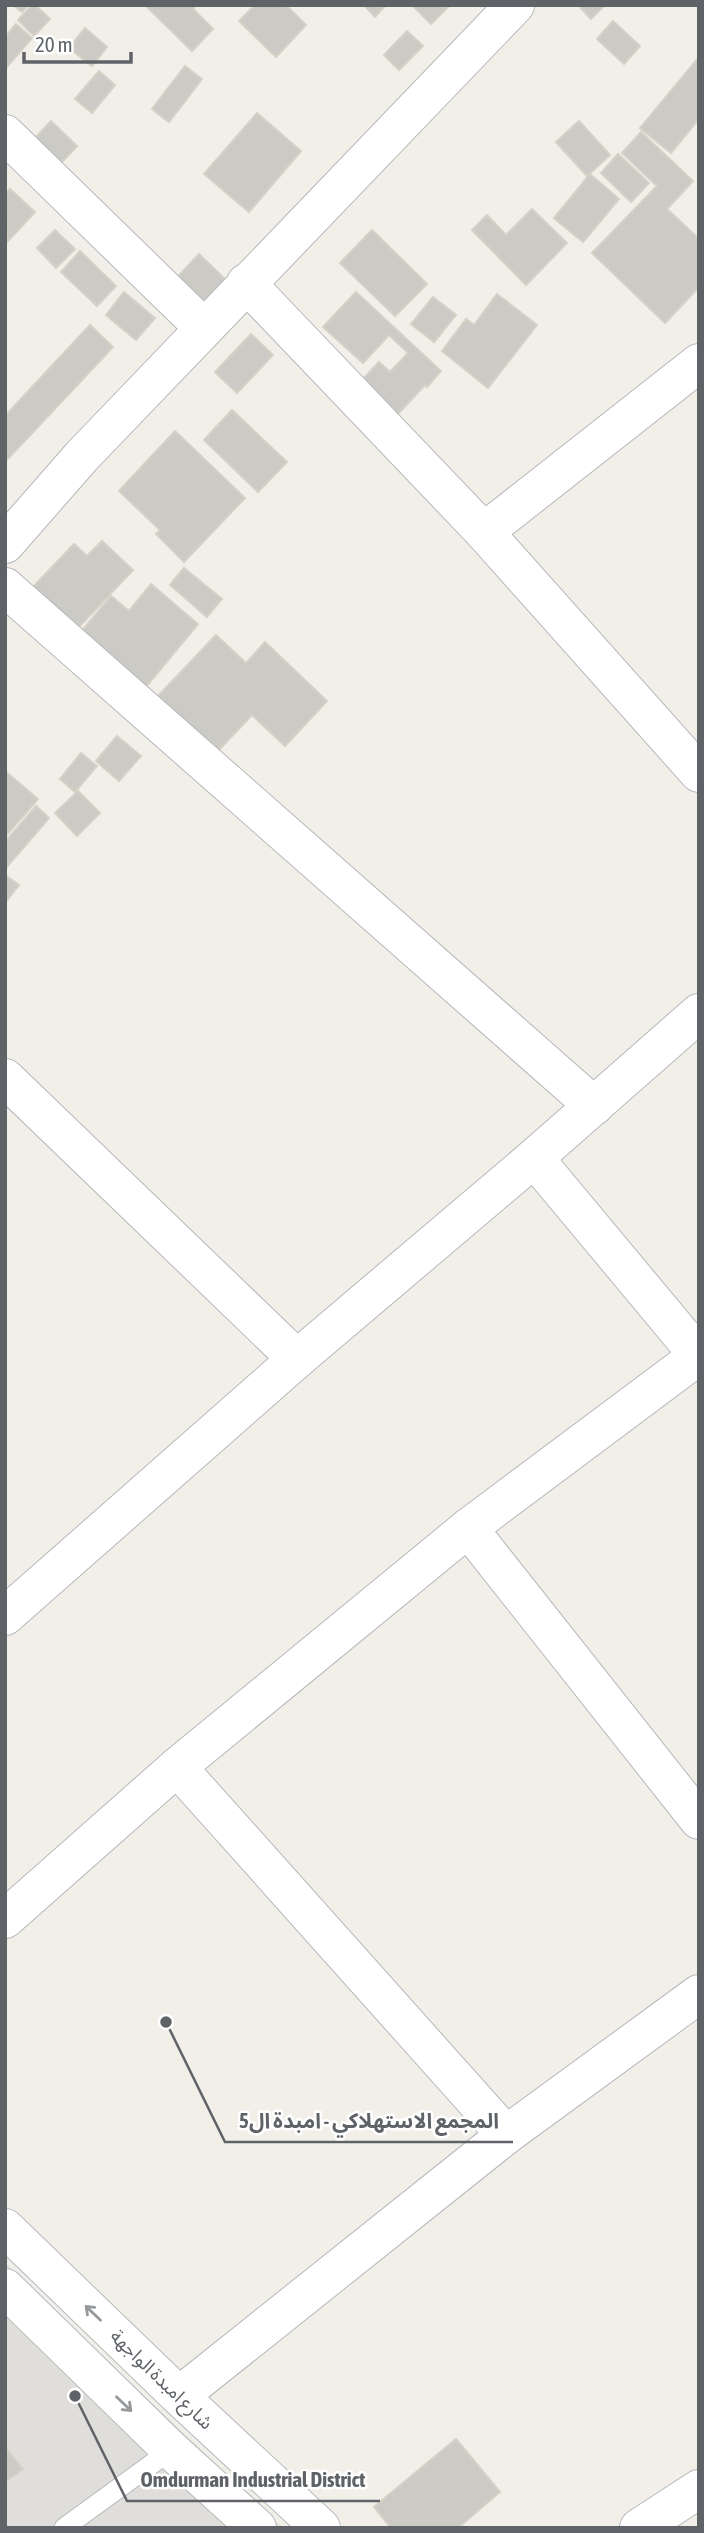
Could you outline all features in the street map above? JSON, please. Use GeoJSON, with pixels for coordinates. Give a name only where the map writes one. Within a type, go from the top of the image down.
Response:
{"type":"FeatureCollection","features":[{"type":"Feature","properties":{"kind":"street"},"geometry":{"type":"LineString","coordinates":[[5,544],[82,456],[514,5]]}},
{"type":"Feature","properties":{"kind":"street"},"geometry":{"type":"LineString","coordinates":[[5,134],[204,328]]}},
{"type":"Feature","properties":{"kind":"street"},"geometry":{"type":"LineString","coordinates":[[246,283],[484,532],[699,774]]}},
{"type":"Feature","properties":{"kind":"street"},"geometry":{"type":"LineString","coordinates":[[484,532],[699,363]]}},
{"type":"Feature","properties":{"kind":"street"},"geometry":{"type":"LineString","coordinates":[[5,587],[594,1106]]}},
{"type":"Feature","properties":{"kind":"street"},"geometry":{"type":"LineString","coordinates":[[5,1616],[297,1359],[534,1158],[699,1013]]}},
{"type":"Feature","properties":{"kind":"street"},"geometry":{"type":"LineString","coordinates":[[5,1078],[297,1359]]}},
{"type":"Feature","properties":{"kind":"street"},"geometry":{"type":"LineString","coordinates":[[5,1919],[177,1767],[468,1528],[699,1356],[534,1158]]}},
{"type":"Feature","properties":{"kind":"street"},"geometry":{"type":"LineString","coordinates":[[468,1528],[699,1820]]}},
{"type":"Feature","properties":{"kind":"street"},"geometry":{"type":"LineString","coordinates":[[177,1767],[506,2135]]}},
{"type":"Feature","properties":{"kind":"street"},"geometry":{"type":"LineString","coordinates":[[179,2396],[506,2135],[699,1994]]}},
{"type":"Feature","properties":{"kind":"street","name":"شارع امبدة الواجهة"},"geometry":{"type":"LineString","coordinates":[[5,2228],[321,2528]]}},
{"type":"Feature","properties":{"kind":"street"},"geometry":{"type":"LineString","coordinates":[[5,2288],[171,2450],[257,2528]]}},
{"type":"Feature","properties":{"kind":"street"},"geometry":{"type":"LineString","coordinates":[[639,2528],[699,2489]]}},
{"type":"Feature","properties":{"kind":"lane"},"geometry":{"type":"LineString","coordinates":[[64,2528],[171,2450]]}},
{"type":"Feature","properties":{"kind":"shaded area"},"geometry":{"type":"Polygon","coordinates":[[[5,2263],[283,2528],[5,2528],[5,2263]]]}},
{"type":"Feature","properties":{"kind":"building"},"geometry":{"type":"Polygon","coordinates":[[[13,5],[28,5],[22,12],[13,5]]]}},
{"type":"Feature","properties":{"kind":"building"},"geometry":{"type":"Polygon","coordinates":[[[32,5],[50,19],[34,36],[18,20],[32,5]]]}},
{"type":"Feature","properties":{"kind":"building"},"geometry":{"type":"Polygon","coordinates":[[[196,5],[193,9],[213,29],[192,51],[147,7],[196,5]]]}},
{"type":"Feature","properties":{"kind":"building"},"geometry":{"type":"Polygon","coordinates":[[[251,5],[286,5],[306,25],[276,57],[239,21],[253,7],[251,5]]]}},
{"type":"Feature","properties":{"kind":"building"},"geometry":{"type":"Polygon","coordinates":[[[364,5],[386,5],[375,17],[364,5]]]}},
{"type":"Feature","properties":{"kind":"building"},"geometry":{"type":"Polygon","coordinates":[[[412,5],[450,5],[431,24],[412,5]]]}},
{"type":"Feature","properties":{"kind":"building"},"geometry":{"type":"Polygon","coordinates":[[[578,5],[605,5],[591,19],[578,5]]]}},
{"type":"Feature","properties":{"kind":"building"},"geometry":{"type":"Polygon","coordinates":[[[613,21],[640,46],[624,64],[597,39],[613,21]]]}},
{"type":"Feature","properties":{"kind":"building"},"geometry":{"type":"Polygon","coordinates":[[[16,24],[32,38],[5,69],[5,37],[16,24]]]}},
{"type":"Feature","properties":{"kind":"building"},"geometry":{"type":"Polygon","coordinates":[[[85,28],[107,47],[92,66],[69,48],[85,28]]]}},
{"type":"Feature","properties":{"kind":"building"},"geometry":{"type":"Polygon","coordinates":[[[407,31],[423,46],[399,70],[384,55],[407,31]]]}},
{"type":"Feature","properties":{"kind":"building"},"geometry":{"type":"Polygon","coordinates":[[[699,57],[699,119],[671,153],[640,128],[699,57]]]}},
{"type":"Feature","properties":{"kind":"building"},"geometry":{"type":"Polygon","coordinates":[[[185,66],[202,79],[169,122],[152,109],[185,66]]]}},
{"type":"Feature","properties":{"kind":"building"},"geometry":{"type":"Polygon","coordinates":[[[99,71],[115,85],[92,113],[75,99],[99,71]]]}},
{"type":"Feature","properties":{"kind":"building"},"geometry":{"type":"Polygon","coordinates":[[[257,113],[301,151],[249,212],[204,174],[257,113]]]}},
{"type":"Feature","properties":{"kind":"building"},"geometry":{"type":"Polygon","coordinates":[[[51,121],[77,146],[61,163],[35,138],[51,121]]]}},
{"type":"Feature","properties":{"kind":"building"},"geometry":{"type":"Polygon","coordinates":[[[579,121],[610,155],[587,176],[556,142],[579,121]]]}},
{"type":"Feature","properties":{"kind":"building"},"geometry":{"type":"Polygon","coordinates":[[[641,132],[693,181],[667,209],[699,239],[699,287],[665,323],[592,253],[657,186],[622,153],[641,132]]]}},
{"type":"Feature","properties":{"kind":"building"},"geometry":{"type":"Polygon","coordinates":[[[618,154],[649,183],[631,202],[601,173],[618,154]]]}},
{"type":"Feature","properties":{"kind":"building"},"geometry":{"type":"Polygon","coordinates":[[[590,174],[619,199],[583,242],[554,218],[590,174]]]}},
{"type":"Feature","properties":{"kind":"building"},"geometry":{"type":"Polygon","coordinates":[[[10,189],[35,212],[7,242],[5,194],[10,189]]]}},
{"type":"Feature","properties":{"kind":"building"},"geometry":{"type":"Polygon","coordinates":[[[532,209],[567,243],[526,285],[472,230],[487,215],[506,235],[532,209]]]}},
{"type":"Feature","properties":{"kind":"building"},"geometry":{"type":"Polygon","coordinates":[[[55,230],[75,249],[56,268],[37,248],[55,230]]]}},
{"type":"Feature","properties":{"kind":"building"},"geometry":{"type":"Polygon","coordinates":[[[372,230],[427,284],[395,316],[340,263],[372,230]]]}},
{"type":"Feature","properties":{"kind":"building"},"geometry":{"type":"Polygon","coordinates":[[[80,251],[116,286],[97,306],[61,272],[80,251]]]}},
{"type":"Feature","properties":{"kind":"building"},"geometry":{"type":"Polygon","coordinates":[[[199,254],[227,281],[197,312],[169,286],[199,254]]]}},
{"type":"Feature","properties":{"kind":"building"},"geometry":{"type":"Polygon","coordinates":[[[124,292],[155,318],[136,340],[106,315],[124,292]]]}},
{"type":"Feature","properties":{"kind":"building"},"geometry":{"type":"Polygon","coordinates":[[[356,292],[441,371],[396,416],[360,382],[379,362],[390,372],[408,353],[389,335],[363,363],[323,327],[356,292]]]}},
{"type":"Feature","properties":{"kind":"building"},"geometry":{"type":"Polygon","coordinates":[[[497,294],[537,325],[488,388],[442,351],[466,319],[474,325],[497,294]]]}},
{"type":"Feature","properties":{"kind":"building"},"geometry":{"type":"Polygon","coordinates":[[[433,297],[456,315],[434,342],[411,324],[433,297]]]}},
{"type":"Feature","properties":{"kind":"building"},"geometry":{"type":"Polygon","coordinates":[[[90,325],[113,347],[5,462],[5,416],[90,325]]]}},
{"type":"Feature","properties":{"kind":"building"},"geometry":{"type":"Polygon","coordinates":[[[251,334],[273,355],[237,393],[215,372],[251,334]]]}},
{"type":"Feature","properties":{"kind":"building"},"geometry":{"type":"Polygon","coordinates":[[[232,410],[287,462],[258,492],[204,440],[232,410]]]}},
{"type":"Feature","properties":{"kind":"building"},"geometry":{"type":"Polygon","coordinates":[[[175,431],[245,498],[184,562],[156,534],[160,530],[119,491],[175,431]]]}},
{"type":"Feature","properties":{"kind":"building"},"geometry":{"type":"Polygon","coordinates":[[[102,541],[133,570],[78,628],[33,587],[74,544],[87,556],[102,541]]]}},
{"type":"Feature","properties":{"kind":"building"},"geometry":{"type":"Polygon","coordinates":[[[184,568],[222,599],[207,617],[170,585],[184,568]]]}},
{"type":"Feature","properties":{"kind":"building"},"geometry":{"type":"Polygon","coordinates":[[[151,584],[198,624],[145,688],[80,633],[111,596],[129,611],[151,584]]]}},
{"type":"Feature","properties":{"kind":"building"},"geometry":{"type":"Polygon","coordinates":[[[216,635],[246,663],[265,642],[327,701],[285,746],[252,715],[217,752],[158,696],[216,635]]]}},
{"type":"Feature","properties":{"kind":"building"},"geometry":{"type":"Polygon","coordinates":[[[117,736],[141,756],[119,781],[96,761],[117,736]]]}},
{"type":"Feature","properties":{"kind":"building"},"geometry":{"type":"Polygon","coordinates":[[[81,753],[97,766],[75,792],[60,779],[81,753]]]}},
{"type":"Feature","properties":{"kind":"building"},"geometry":{"type":"Polygon","coordinates":[[[5,771],[38,799],[5,837],[5,771]]]}},
{"type":"Feature","properties":{"kind":"building"},"geometry":{"type":"Polygon","coordinates":[[[78,791],[100,813],[77,836],[55,813],[78,791]]]}},
{"type":"Feature","properties":{"kind":"building"},"geometry":{"type":"Polygon","coordinates":[[[36,806],[49,818],[6,868],[5,842],[36,806]]]}},
{"type":"Feature","properties":{"kind":"building"},"geometry":{"type":"Polygon","coordinates":[[[5,875],[19,885],[5,903],[5,875]]]}},
{"type":"Feature","properties":{"kind":"building"},"geometry":{"type":"Polygon","coordinates":[[[456,2439],[500,2492],[458,2528],[391,2528],[374,2507],[456,2439]]]}},
{"type":"Feature","properties":{"kind":"building"},"geometry":{"type":"Polygon","coordinates":[[[5,2447],[23,2469],[5,2482],[5,2447]]]}},
{"type":"Feature","properties":{"kind":"place","name":"المجمع الاستهلاكي - امبدة ال5"},"geometry":{"type":"Point","coordinates":[166,2022]}},
{"type":"Feature","properties":{"kind":"place","name":"Omdurman Industrial District"},"geometry":{"type":"Point","coordinates":[75,2396]}}]}
